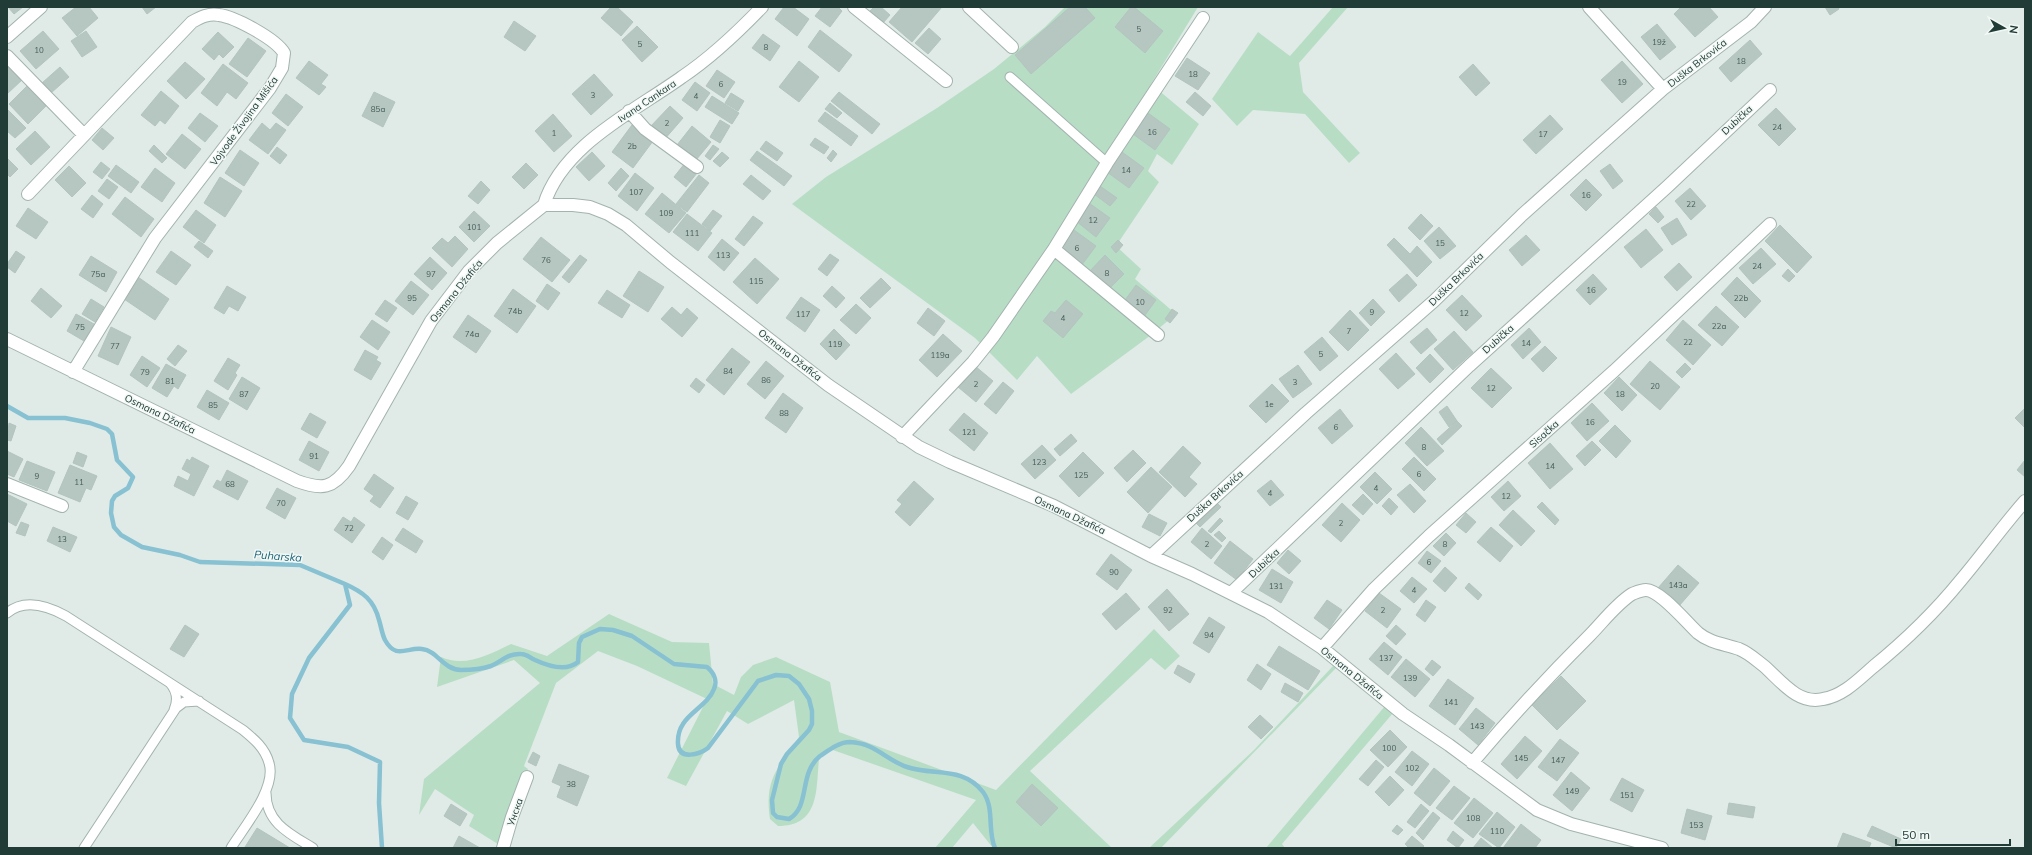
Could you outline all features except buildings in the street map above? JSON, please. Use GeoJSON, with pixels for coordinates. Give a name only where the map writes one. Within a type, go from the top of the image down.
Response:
{"type":"FeatureCollection","features":[{"type":"Feature","properties":{"kind":"street"},"geometry":{"type":"LineString","coordinates":[[7,37],[41,7]]}},
{"type":"Feature","properties":{"kind":"street","name":"Ivana Cankara"},"geometry":{"type":"LineString","coordinates":[[544,205],[558,176],[572,160],[603,132],[629,112],[681,79],[713,55],[762,7]]}},
{"type":"Feature","properties":{"kind":"street"},"geometry":{"type":"LineString","coordinates":[[854,7],[946,81]]}},
{"type":"Feature","properties":{"kind":"street"},"geometry":{"type":"LineString","coordinates":[[969,7],[1012,47]]}},
{"type":"Feature","properties":{"kind":"street"},"geometry":{"type":"LineString","coordinates":[[1589,7],[1663,89]]}},
{"type":"Feature","properties":{"kind":"street","name":"Duška Brkovića"},"geometry":{"type":"LineString","coordinates":[[1151,556],[1306,413],[1434,301],[1522,215],[1663,89],[1751,22],[1765,7]]}},
{"type":"Feature","properties":{"kind":"street","name":"Vojvode Živojina Mišića"},"geometry":{"type":"LineString","coordinates":[[28,194],[192,22],[204,16],[217,14],[228,17],[274,42],[284,53],[282,68],[270,88],[155,238],[73,372]]}},
{"type":"Feature","properties":{"kind":"street"},"geometry":{"type":"LineString","coordinates":[[902,437],[973,362],[993,337],[1054,249],[1107,163],[1203,18]]}},
{"type":"Feature","properties":{"kind":"street"},"geometry":{"type":"LineString","coordinates":[[7,56],[84,135]]}},
{"type":"Feature","properties":{"kind":"street","name":"Dubička"},"geometry":{"type":"LineString","coordinates":[[1231,593],[1469,366],[1770,90]]}},
{"type":"Feature","properties":{"kind":"street"},"geometry":{"type":"LineString","coordinates":[[629,112],[645,129],[697,167]]}},
{"type":"Feature","properties":{"kind":"street","name":"Osmana Džafića"},"geometry":{"type":"LineString","coordinates":[[7,339],[297,480],[312,486],[334,484],[341,478],[349,466],[431,321],[469,271],[497,243],[544,205],[573,205],[590,207],[608,214],[626,225],[670,262],[828,385],[902,437],[950,462],[1054,506],[1151,556],[1268,612],[1322,648],[1403,714],[1449,745],[1537,810],[1571,824],[1662,848]]}},
{"type":"Feature","properties":{"kind":"street","name":"Sisačka"},"geometry":{"type":"LineString","coordinates":[[1322,648],[1374,589],[1429,536],[1614,371],[1770,224]]}},
{"type":"Feature","properties":{"kind":"street"},"geometry":{"type":"LineString","coordinates":[[1054,249],[1158,334]]}},
{"type":"Feature","properties":{"kind":"street"},"geometry":{"type":"LineString","coordinates":[[7,484],[62,506]]}},
{"type":"Feature","properties":{"kind":"street"},"geometry":{"type":"LineString","coordinates":[[1472,763],[1543,682],[1615,609],[1631,595],[1639,591],[1649,590],[1658,595],[1700,634],[1712,642],[1740,650],[1752,656],[1788,688],[1802,697],[1812,700],[1824,699],[1838,694],[1881,661],[1933,612],[1961,581],[1999,530],[2025,501]]}},
{"type":"Feature","properties":{"kind":"street","name":"Унска"},"geometry":{"type":"LineString","coordinates":[[503,848],[512,817],[527,777]]}},
{"type":"Feature","properties":{"kind":"lane"},"geometry":{"type":"LineString","coordinates":[[1010,77],[1107,163]]}},
{"type":"Feature","properties":{"kind":"lane"},"geometry":{"type":"LineString","coordinates":[[7,613],[19,606],[30,605],[53,609],[164,678],[243,730],[261,747],[270,763],[271,770],[266,792],[266,805],[270,814],[283,828],[313,848]]}},
{"type":"Feature","properties":{"kind":"lane"},"geometry":{"type":"LineString","coordinates":[[84,848],[172,713],[176,703],[175,692],[173,687],[164,678]]}},
{"type":"Feature","properties":{"kind":"lane"},"geometry":{"type":"LineString","coordinates":[[172,713],[184,702],[195,700],[204,704]]}},
{"type":"Feature","properties":{"kind":"lane"},"geometry":{"type":"LineString","coordinates":[[231,848],[266,792]]}},
{"type":"Feature","properties":{"kind":"green space"},"geometry":{"type":"Polygon","coordinates":[[[1065,7],[1198,7],[1151,84],[1199,124],[1172,165],[1157,154],[1148,171],[1159,182],[1116,246],[1141,269],[1135,279],[1176,314],[1151,335],[1071,394],[1037,356],[1017,380],[975,338],[792,204],[826,177],[937,108],[994,69],[1045,27],[1065,7]]]}},
{"type":"Feature","properties":{"kind":"green space"},"geometry":{"type":"Polygon","coordinates":[[[1333,7],[1348,7],[1299,63],[1303,92],[1360,153],[1349,163],[1305,114],[1253,110],[1237,126],[1212,99],[1258,32],[1290,56],[1333,7]]]}},
{"type":"Feature","properties":{"kind":"green space"},"geometry":{"type":"Polygon","coordinates":[[[609,614],[672,642],[709,643],[713,684],[734,695],[741,677],[753,665],[776,657],[830,682],[839,732],[996,790],[1154,629],[1180,656],[1165,670],[1151,658],[1030,771],[1112,848],[993,848],[973,823],[952,848],[935,848],[976,800],[830,749],[819,759],[816,794],[809,813],[802,820],[792,824],[778,826],[770,819],[769,794],[774,775],[799,737],[794,700],[748,724],[727,711],[686,786],[667,778],[707,699],[637,666],[598,651],[556,683],[524,766],[528,769],[501,846],[469,826],[474,815],[435,789],[419,815],[424,779],[540,683],[514,660],[437,687],[441,657],[459,661],[468,660],[486,655],[511,644],[547,656],[609,614]]]}},
{"type":"Feature","properties":{"kind":"green space"},"geometry":{"type":"Polygon","coordinates":[[[1333,666],[1336,668],[1161,848],[1149,848],[1254,750],[1333,666]]]}},
{"type":"Feature","properties":{"kind":"green space"},"geometry":{"type":"Polygon","coordinates":[[[1385,706],[1393,713],[1282,844],[1285,848],[1266,848],[1385,706]]]}},
{"type":"Feature","properties":{"kind":"waterway","name":"Puharska"},"geometry":{"type":"LineString","coordinates":[[7,406],[28,418],[65,418],[90,423],[107,429],[112,434],[117,460],[133,477],[128,488],[115,496],[112,501],[111,513],[114,527],[121,535],[142,547],[180,555],[200,562],[300,565],[345,584],[350,605],[309,658],[292,694],[290,718],[304,740],[348,747],[380,762],[379,803],[382,848]]}},
{"type":"Feature","properties":{"kind":"waterway"},"geometry":{"type":"LineString","coordinates":[[345,584],[357,590],[371,602],[377,613],[385,640],[393,650],[427,650],[449,667],[455,669],[480,669],[491,666],[509,656],[517,654],[525,655],[551,666],[568,667],[578,662],[579,643],[582,637],[600,629],[613,630],[632,636],[674,664],[707,667],[714,676],[714,689],[705,702],[686,719],[679,734],[679,749],[682,753],[690,755],[708,748],[758,681],[776,675],[789,676],[799,684],[809,699],[812,711],[812,724],[809,730],[787,754],[781,764],[772,800],[773,813],[777,817],[789,819],[796,813],[803,798],[809,772],[813,763],[820,756],[842,743],[859,743],[866,745],[907,767],[917,770],[957,775],[966,778],[975,784],[987,798],[990,812],[991,834],[995,848]]}}]}
